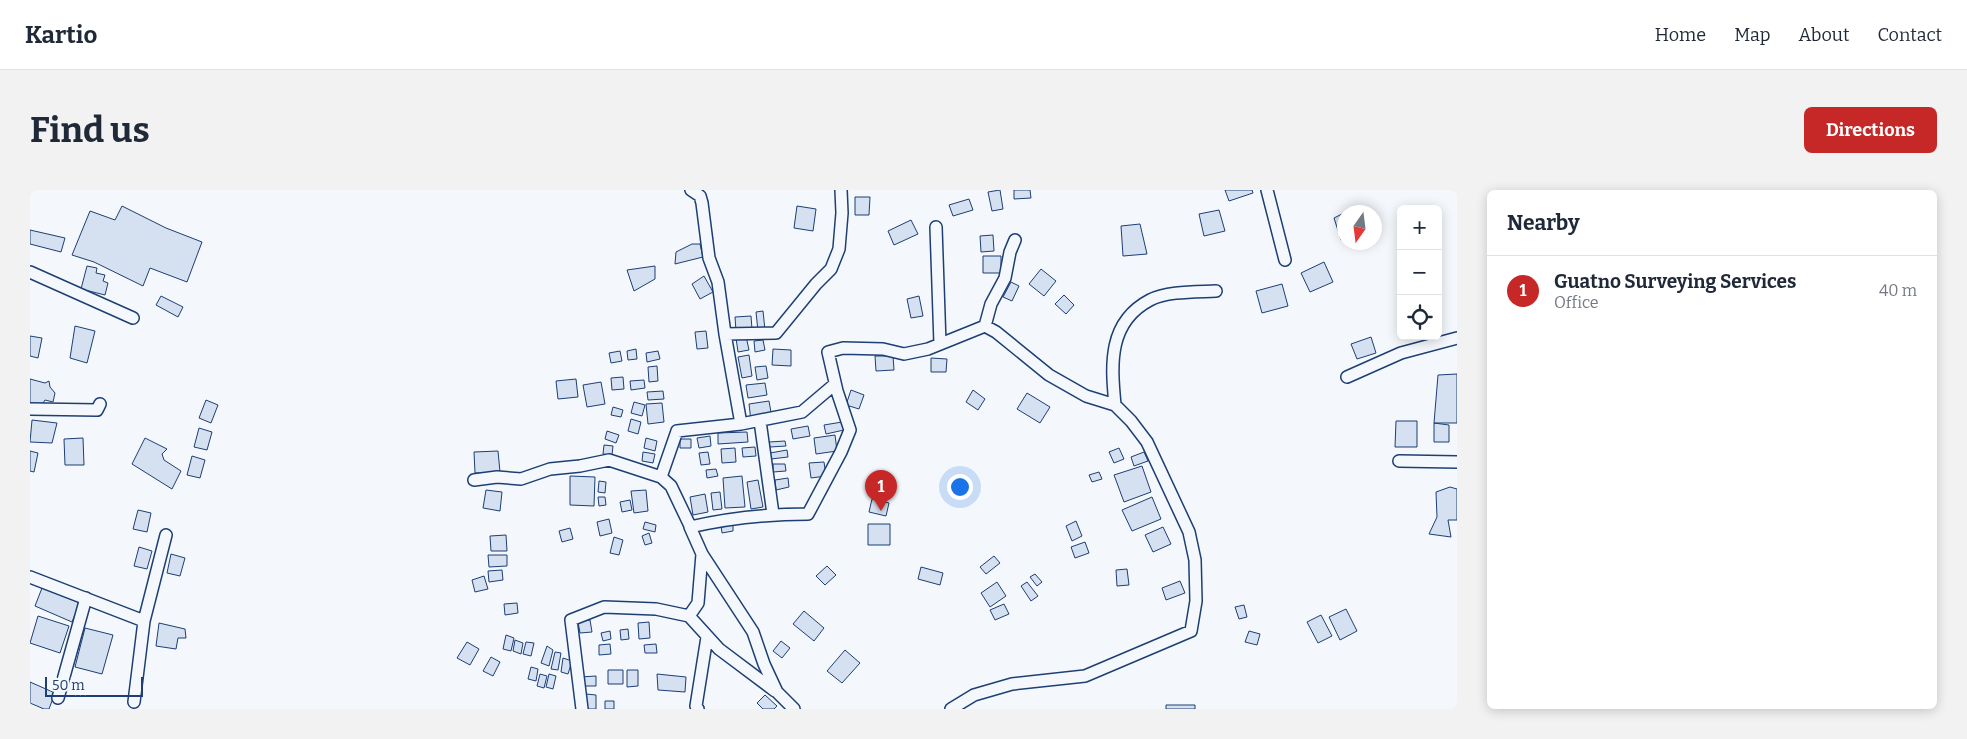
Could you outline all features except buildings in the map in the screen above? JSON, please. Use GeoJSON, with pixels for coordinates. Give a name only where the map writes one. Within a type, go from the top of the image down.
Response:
{"type":"FeatureCollection","features":[{"type":"Feature","properties":{"kind":"street"},"geometry":{"type":"LineString","coordinates":[[691,190],[700,196],[709,258],[718,282],[741,424]]}},
{"type":"Feature","properties":{"kind":"street"},"geometry":{"type":"LineString","coordinates":[[725,334],[776,333],[816,284],[831,269],[839,249],[842,213],[841,190]]}},
{"type":"Feature","properties":{"kind":"street"},"geometry":{"type":"LineString","coordinates":[[1267,190],[1285,260]]}},
{"type":"Feature","properties":{"kind":"street"},"geometry":{"type":"LineString","coordinates":[[936,227],[940,344]]}},
{"type":"Feature","properties":{"kind":"street"},"geometry":{"type":"LineString","coordinates":[[985,326],[991,304],[1005,278],[1010,252],[1015,240]]}},
{"type":"Feature","properties":{"kind":"street"},"geometry":{"type":"LineString","coordinates":[[30,272],[132,318]]}},
{"type":"Feature","properties":{"kind":"street"},"geometry":{"type":"LineString","coordinates":[[1115,405],[1112,373],[1115,343],[1126,318],[1151,299],[1183,292],[1216,291]]}},
{"type":"Feature","properties":{"kind":"street"},"geometry":{"type":"LineString","coordinates":[[692,530],[690,527],[714,522],[773,514],[808,514],[841,452],[850,430],[835,384],[828,352],[844,348],[883,350],[904,354],[940,344],[985,326]]}},
{"type":"Feature","properties":{"kind":"street"},"geometry":{"type":"LineString","coordinates":[[951,709],[974,695],[1012,684],[1085,676],[1192,631],[1196,601],[1195,560],[1189,532],[1147,442],[1132,421],[1115,405],[1086,396],[1049,375],[996,332],[985,326]]}},
{"type":"Feature","properties":{"kind":"street"},"geometry":{"type":"LineString","coordinates":[[1347,377],[1401,353],[1457,338]]}},
{"type":"Feature","properties":{"kind":"street"},"geometry":{"type":"LineString","coordinates":[[661,477],[677,431],[741,424],[802,412],[835,384]]}},
{"type":"Feature","properties":{"kind":"street"},"geometry":{"type":"LineString","coordinates":[[30,409],[97,410],[100,404]]}},
{"type":"Feature","properties":{"kind":"street"},"geometry":{"type":"LineString","coordinates":[[760,421],[773,514]]}},
{"type":"Feature","properties":{"kind":"street"},"geometry":{"type":"LineString","coordinates":[[474,480],[497,477],[521,479],[550,469],[580,466],[609,460],[661,477],[671,486],[702,554],[753,632],[764,664],[777,692]]}},
{"type":"Feature","properties":{"kind":"street"},"geometry":{"type":"LineString","coordinates":[[1399,461],[1457,462]]}},
{"type":"Feature","properties":{"kind":"street"},"geometry":{"type":"LineString","coordinates":[[134,702],[144,620],[166,535]]}},
{"type":"Feature","properties":{"kind":"street"},"geometry":{"type":"LineString","coordinates":[[689,616],[698,602],[702,554]]}},
{"type":"Feature","properties":{"kind":"street"},"geometry":{"type":"LineString","coordinates":[[30,577],[144,620]]}},
{"type":"Feature","properties":{"kind":"street"},"geometry":{"type":"LineString","coordinates":[[58,698],[86,598]]}},
{"type":"Feature","properties":{"kind":"street"},"geometry":{"type":"LineString","coordinates":[[582,709],[571,620],[604,607],[656,608],[689,616],[719,649],[777,692],[794,709]]}},
{"type":"Feature","properties":{"kind":"street"},"geometry":{"type":"LineString","coordinates":[[698,709],[696,706],[708,637]]}},
{"type":"Feature","properties":{"kind":"place","name":"Guatno Surveying Services"},"geometry":{"type":"Point","coordinates":[881,511]}}]}
